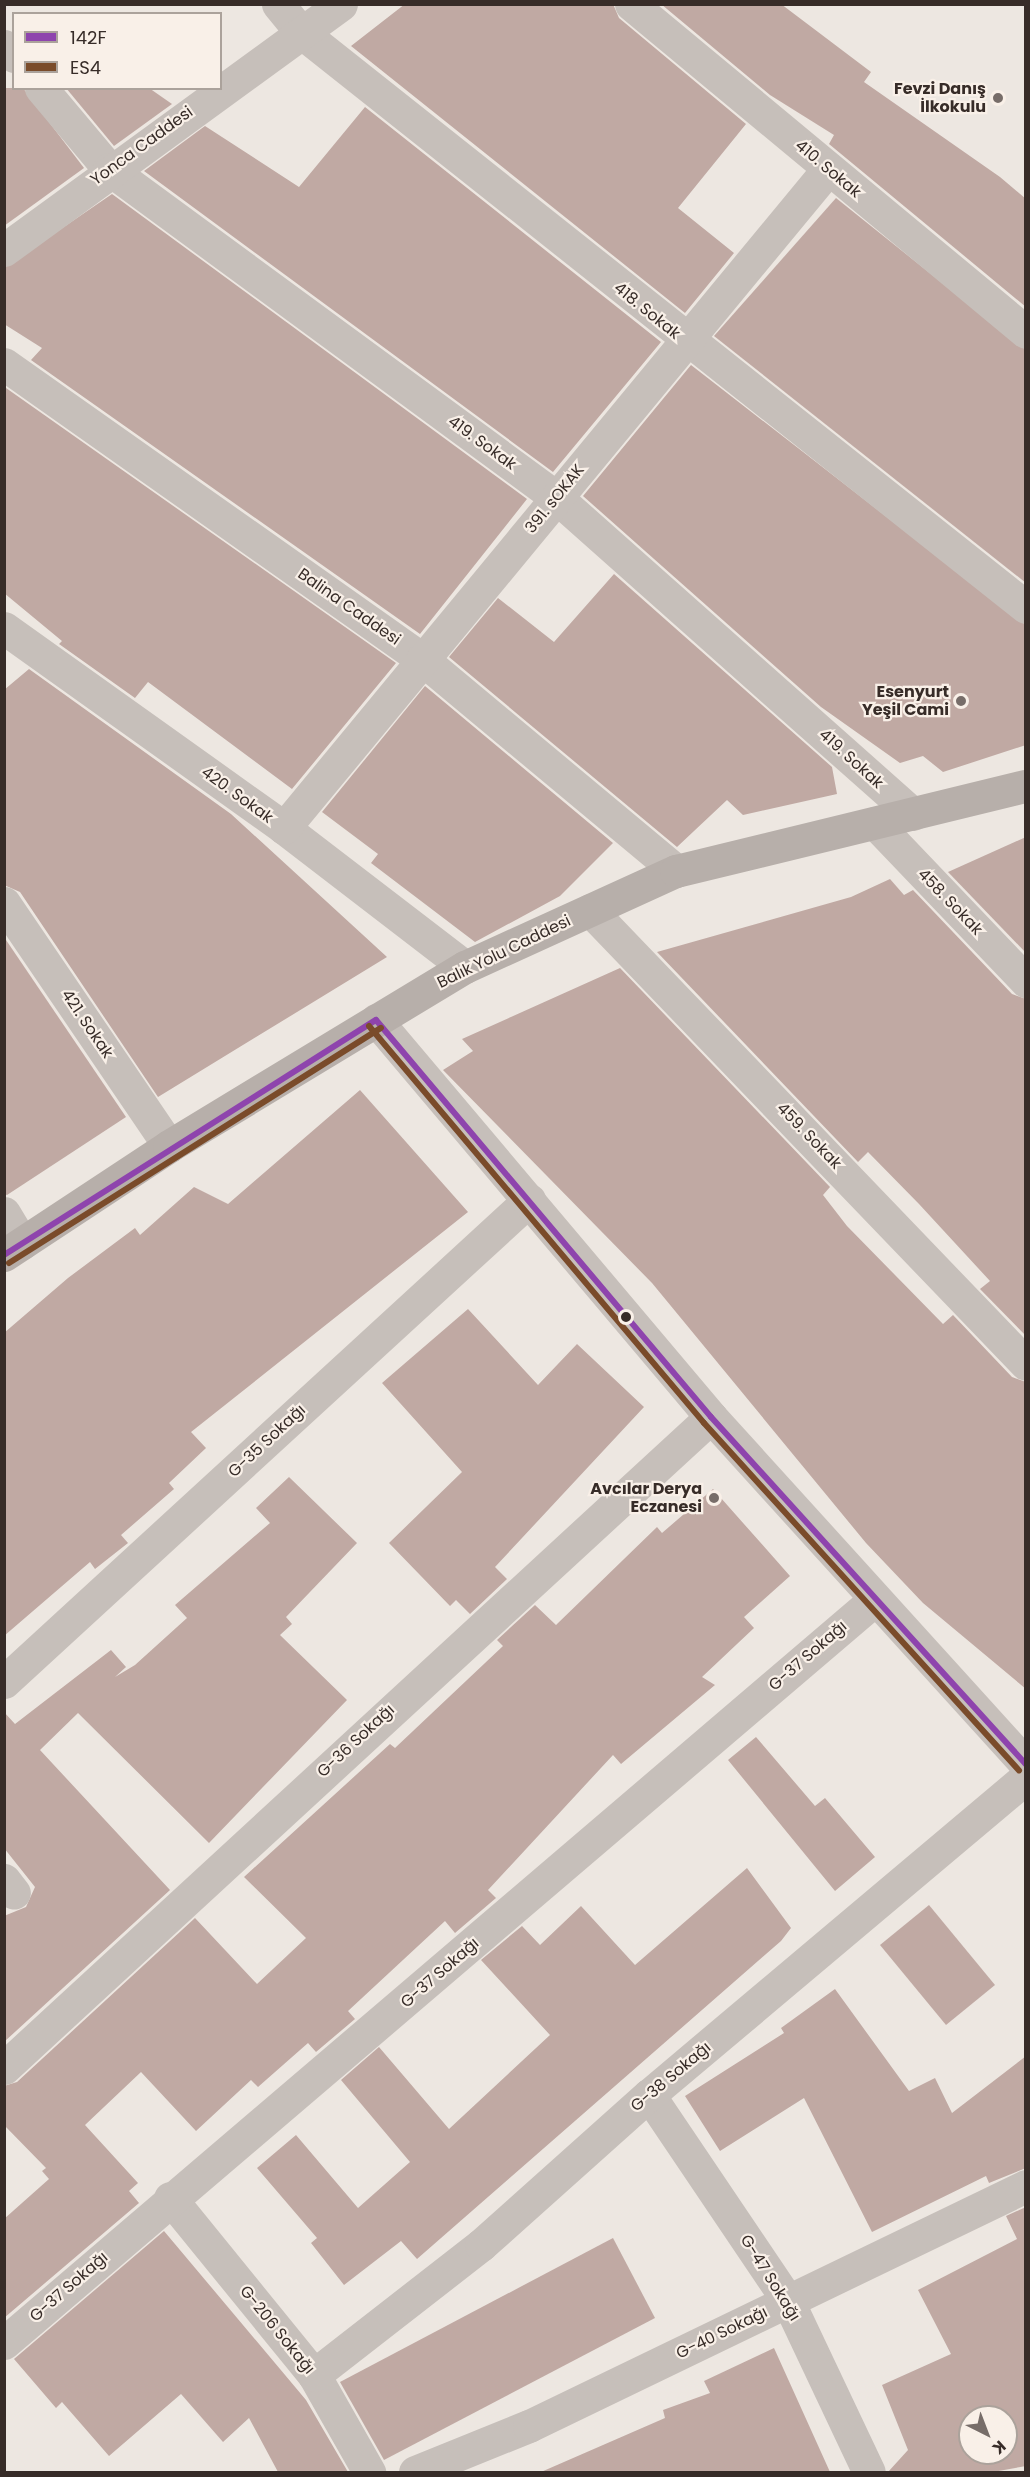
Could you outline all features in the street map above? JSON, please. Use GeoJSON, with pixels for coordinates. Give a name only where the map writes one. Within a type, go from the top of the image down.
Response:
{"type":"FeatureCollection","features":[{"type":"Feature","properties":{"kind":"main road","name":"Balık Yolu Caddesi"},"geometry":{"type":"LineString","coordinates":[[13,1249],[169,1146],[465,967],[676,871],[1026,786]]}},
{"type":"Feature","properties":{"kind":"street","name":"418. Sokak"},"geometry":{"type":"LineString","coordinates":[[278,4],[301,32],[684,340],[1026,607]]}},
{"type":"Feature","properties":{"kind":"street","name":"Yonca Caddesi"},"geometry":{"type":"LineString","coordinates":[[222,88],[342,4]]}},
{"type":"Feature","properties":{"kind":"street","name":"410. Sokak"},"geometry":{"type":"LineString","coordinates":[[631,4],[1026,332]]}},
{"type":"Feature","properties":{"kind":"street","name":"419. Sokak"},"geometry":{"type":"LineString","coordinates":[[43,90],[109,169],[557,498],[913,814]]}},
{"type":"Feature","properties":{"kind":"street","name":"Yonca Caddesi"},"geometry":{"type":"LineString","coordinates":[[4,250],[109,169],[220,90]]}},
{"type":"Feature","properties":{"kind":"street","name":"391. sOKAK"},"geometry":{"type":"LineString","coordinates":[[284,828],[557,498],[684,340],[828,169]]}},
{"type":"Feature","properties":{"kind":"street","name":"Balina Caddesi"},"geometry":{"type":"LineString","coordinates":[[4,364],[423,658],[676,871]]}},
{"type":"Feature","properties":{"kind":"street","name":"420. Sokak"},"geometry":{"type":"LineString","coordinates":[[4,628],[284,828],[465,967]]}},
{"type":"Feature","properties":{"kind":"street","name":"458. Sokak"},"geometry":{"type":"LineString","coordinates":[[875,823],[1026,981]]}},
{"type":"Feature","properties":{"kind":"street","name":"421. Sokak"},"geometry":{"type":"LineString","coordinates":[[4,903],[169,1146]]}},
{"type":"Feature","properties":{"kind":"street","name":"459. Sokak"},"geometry":{"type":"LineString","coordinates":[[590,910],[1026,1364]]}},
{"type":"Feature","properties":{"kind":"street"},"geometry":{"type":"LineString","coordinates":[[375,1020],[711,1417],[873,1600],[1026,1765]]}},
{"type":"Feature","properties":{"kind":"street","name":"G-35 Sokağı"},"geometry":{"type":"LineString","coordinates":[[4,1682],[529,1200]]}},
{"type":"Feature","properties":{"kind":"street"},"geometry":{"type":"LineString","coordinates":[[4,1213],[13,1249]]}},
{"type":"Feature","properties":{"kind":"street","name":"G-36 Sokağı"},"geometry":{"type":"LineString","coordinates":[[4,2068],[711,1417]]}},
{"type":"Feature","properties":{"kind":"street","name":"G-37 Sokağı"},"geometry":{"type":"LineString","coordinates":[[4,2343],[170,2198],[873,1600]]}},
{"type":"Feature","properties":{"kind":"street","name":"G-38 Sokağı"},"geometry":{"type":"LineString","coordinates":[[314,2375],[482,2245],[649,2095],[1026,1777]]}},
{"type":"Feature","properties":{"kind":"street","name":"G-47 Sokağı"},"geometry":{"type":"LineString","coordinates":[[649,2095],[788,2301],[869,2472]]}},
{"type":"Feature","properties":{"kind":"street","name":"G-40 Sokağı"},"geometry":{"type":"LineString","coordinates":[[415,2472],[529,2426],[1026,2186]]}},
{"type":"Feature","properties":{"kind":"street","name":"G-206 Sokağı"},"geometry":{"type":"LineString","coordinates":[[170,2198],[314,2375],[369,2472]]}},
{"type":"Feature","properties":{"kind":"building"},"geometry":{"type":"Polygon","coordinates":[[[405,4],[613,4],[619,18],[746,124],[678,208],[734,253],[685,313],[351,46],[405,4]]]}},
{"type":"Feature","properties":{"kind":"building"},"geometry":{"type":"Polygon","coordinates":[[[661,4],[781,4],[871,72],[864,82],[1000,177],[1026,199],[1026,307],[829,144],[834,135],[770,95],[661,4]]]}},
{"type":"Feature","properties":{"kind":"building"},"geometry":{"type":"Polygon","coordinates":[[[4,88],[12,88],[12,90],[25,90],[84,168],[4,226],[4,88]]]}},
{"type":"Feature","properties":{"kind":"building"},"geometry":{"type":"Polygon","coordinates":[[[68,90],[152,90],[172,104],[114,146],[68,90]]]}},
{"type":"Feature","properties":{"kind":"building"},"geometry":{"type":"Polygon","coordinates":[[[365,107],[661,342],[553,472],[144,171],[205,126],[299,187],[365,107]]]}},
{"type":"Feature","properties":{"kind":"building"},"geometry":{"type":"Polygon","coordinates":[[[112,194],[527,499],[420,634],[31,360],[42,348],[4,324],[4,268],[112,194]]]}},
{"type":"Feature","properties":{"kind":"building"},"geometry":{"type":"Polygon","coordinates":[[[836,198],[1026,350],[1026,583],[714,336],[836,198]]]}},
{"type":"Feature","properties":{"kind":"building"},"geometry":{"type":"Polygon","coordinates":[[[691,365],[1026,625],[1026,745],[943,772],[923,756],[900,763],[821,707],[583,496],[691,365]]]}},
{"type":"Feature","properties":{"kind":"building"},"geometry":{"type":"Polygon","coordinates":[[[6,388],[396,663],[292,789],[148,682],[135,698],[59,644],[62,641],[4,593],[6,388]]]}},
{"type":"Feature","properties":{"kind":"building"},"geometry":{"type":"Polygon","coordinates":[[[614,574],[832,767],[837,794],[743,815],[727,800],[677,847],[449,657],[498,598],[554,642],[614,574]]]}},
{"type":"Feature","properties":{"kind":"building"},"geometry":{"type":"Polygon","coordinates":[[[29,669],[231,814],[387,957],[158,1097],[20,892],[4,885],[4,690],[29,669]]]}},
{"type":"Feature","properties":{"kind":"building"},"geometry":{"type":"Polygon","coordinates":[[[425,686],[613,843],[560,896],[475,942],[371,863],[378,854],[322,812],[425,686]]]}},
{"type":"Feature","properties":{"kind":"building"},"geometry":{"type":"Polygon","coordinates":[[[1026,837],[1026,953],[948,872],[1026,837]]]}},
{"type":"Feature","properties":{"kind":"building"},"geometry":{"type":"Polygon","coordinates":[[[890,879],[904,895],[913,890],[1012,994],[1026,999],[1026,1336],[980,1289],[990,1281],[919,1204],[868,1152],[858,1162],[657,952],[851,897],[890,879]]]}},
{"type":"Feature","properties":{"kind":"building"},"geometry":{"type":"Polygon","coordinates":[[[4,937],[126,1117],[7,1195],[4,1194],[4,937]]]}},
{"type":"Feature","properties":{"kind":"building"},"geometry":{"type":"Polygon","coordinates":[[[620,968],[830,1187],[823,1195],[847,1226],[943,1324],[953,1315],[1012,1377],[1026,1382],[1026,1689],[923,1603],[866,1543],[652,1283],[443,1070],[473,1051],[462,1039],[620,968]]]}},
{"type":"Feature","properties":{"kind":"building"},"geometry":{"type":"Polygon","coordinates":[[[360,1090],[468,1212],[191,1432],[206,1448],[169,1483],[174,1489],[121,1535],[128,1543],[95,1569],[90,1562],[4,1636],[4,1333],[68,1278],[135,1228],[140,1235],[194,1187],[228,1204],[360,1090]]]}},
{"type":"Feature","properties":{"kind":"building"},"geometry":{"type":"Polygon","coordinates":[[[468,1309],[538,1385],[577,1344],[644,1407],[495,1567],[507,1579],[470,1614],[456,1600],[450,1606],[389,1543],[462,1472],[382,1383],[468,1309]]]}},
{"type":"Feature","properties":{"kind":"building"},"geometry":{"type":"Polygon","coordinates":[[[289,1477],[357,1543],[286,1617],[292,1624],[280,1635],[347,1700],[209,1843],[78,1713],[40,1750],[170,1890],[4,2042],[4,1916],[26,1907],[35,1887],[4,1848],[4,1712],[15,1724],[111,1650],[126,1667],[115,1677],[135,1665],[187,1618],[175,1605],[270,1523],[256,1508],[289,1477]]]}},
{"type":"Feature","properties":{"kind":"building"},"geometry":{"type":"Polygon","coordinates":[[[713,1489],[790,1576],[744,1617],[754,1628],[702,1677],[715,1685],[621,1764],[613,1755],[488,1890],[496,1898],[455,1933],[445,1921],[348,2011],[355,2019],[316,2052],[308,2043],[258,2087],[251,2080],[196,2131],[141,2072],[85,2125],[138,2183],[129,2191],[139,2203],[4,2318],[4,2219],[49,2179],[42,2171],[46,2168],[4,2125],[4,2086],[17,2082],[195,1918],[257,1984],[306,1938],[244,1877],[390,1744],[395,1748],[503,1646],[497,1640],[535,1605],[556,1625],[657,1527],[662,1533],[713,1489]]]}},
{"type":"Feature","properties":{"kind":"building"},"geometry":{"type":"Polygon","coordinates":[[[756,1737],[815,1806],[825,1798],[875,1857],[835,1891],[728,1760],[756,1737]]]}},
{"type":"Feature","properties":{"kind":"building"},"geometry":{"type":"Polygon","coordinates":[[[747,1868],[791,1928],[781,1941],[417,2259],[401,2241],[344,2285],[311,2243],[317,2238],[257,2168],[296,2135],[358,2208],[410,2162],[341,2080],[379,2047],[449,2129],[550,2035],[481,1960],[522,1926],[540,1945],[581,1906],[635,1965],[747,1868]]]}},
{"type":"Feature","properties":{"kind":"building"},"geometry":{"type":"Polygon","coordinates":[[[929,1905],[995,1985],[946,2025],[880,1945],[929,1905]]]}},
{"type":"Feature","properties":{"kind":"building"},"geometry":{"type":"Polygon","coordinates":[[[835,1989],[909,2091],[935,2078],[952,2113],[1026,2056],[1026,2168],[989,2183],[986,2176],[872,2232],[804,2098],[720,2151],[685,2096],[784,2033],[781,2028],[835,1989]]]}},
{"type":"Feature","properties":{"kind":"building"},"geometry":{"type":"Polygon","coordinates":[[[1026,2207],[1026,2466],[993,2472],[888,2472],[908,2450],[882,2385],[951,2354],[918,2290],[1017,2239],[1006,2216],[1026,2207]]]}},
{"type":"Feature","properties":{"kind":"building"},"geometry":{"type":"Polygon","coordinates":[[[164,2231],[306,2400],[348,2472],[278,2472],[249,2418],[223,2442],[181,2394],[109,2456],[62,2402],[56,2408],[14,2359],[164,2231]]]}},
{"type":"Feature","properties":{"kind":"building"},"geometry":{"type":"Polygon","coordinates":[[[613,2238],[655,2318],[384,2460],[340,2382],[613,2238]]]}},
{"type":"Feature","properties":{"kind":"building"},"geometry":{"type":"Polygon","coordinates":[[[774,2348],[830,2472],[541,2472],[665,2418],[663,2410],[710,2393],[704,2381],[774,2348]]]}},
{"type":"Feature","properties":{"kind":"transit line","name":"142F"},"geometry":{"type":"LineString","coordinates":[[376,1020],[711,1417],[1026,1764]]}},
{"type":"Feature","properties":{"kind":"transit line","name":"142F"},"geometry":{"type":"LineString","coordinates":[[4,1255],[376,1020]]}},
{"type":"Feature","properties":{"kind":"transit line","name":"ES4"},"geometry":{"type":"LineString","coordinates":[[369,1026],[704,1423],[1019,1771]]}},
{"type":"Feature","properties":{"kind":"transit line","name":"ES4"},"geometry":{"type":"LineString","coordinates":[[9,1263],[381,1028]]}},
{"type":"Feature","properties":{"kind":"place","name":"Fevzi Danış İlkokulu"},"geometry":{"type":"Point","coordinates":[998,98]}},
{"type":"Feature","properties":{"kind":"place","name":"Esenyurt Yeşil Cami"},"geometry":{"type":"Point","coordinates":[961,701]}},
{"type":"Feature","properties":{"kind":"place","name":"Avcılar Derya Eczanesi"},"geometry":{"type":"Point","coordinates":[714,1498]}}]}
